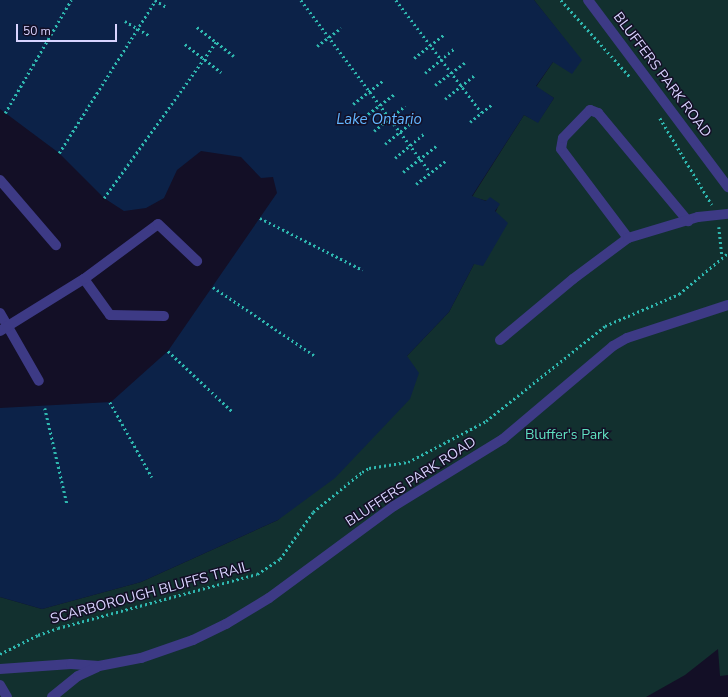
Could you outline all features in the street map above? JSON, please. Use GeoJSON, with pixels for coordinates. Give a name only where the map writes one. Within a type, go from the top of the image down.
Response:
{"type":"FeatureCollection","features":[{"type":"Feature","properties":{"kind":"street","name":"BLUFFERS PARK ROAD"},"geometry":{"type":"LineString","coordinates":[[588,0],[728,187]]}},
{"type":"Feature","properties":{"kind":"street"},"geometry":{"type":"LineString","coordinates":[[628,238],[561,149],[563,138],[590,110],[598,113],[688,221]]}},
{"type":"Feature","properties":{"kind":"street"},"geometry":{"type":"LineString","coordinates":[[0,180],[56,245]]}},
{"type":"Feature","properties":{"kind":"street"},"geometry":{"type":"LineString","coordinates":[[0,196],[8,189]]}},
{"type":"Feature","properties":{"kind":"street"},"geometry":{"type":"LineString","coordinates":[[500,340],[573,279],[628,238],[715,214],[728,214]]}},
{"type":"Feature","properties":{"kind":"street"},"geometry":{"type":"LineString","coordinates":[[4,329],[84,279],[158,224],[197,261]]}},
{"type":"Feature","properties":{"kind":"street"},"geometry":{"type":"LineString","coordinates":[[84,279],[110,315],[164,316]]}},
{"type":"Feature","properties":{"kind":"street","name":"BLUFFERS PARK ROAD"},"geometry":{"type":"LineString","coordinates":[[52,697],[78,676],[99,666],[161,652],[226,624],[269,598],[394,506],[503,439],[613,346],[627,338],[728,305]]}},
{"type":"Feature","properties":{"kind":"street"},"geometry":{"type":"LineString","coordinates":[[0,313],[4,329],[39,381]]}},
{"type":"Feature","properties":{"kind":"street","name":"BLUFFERS PARK ROAD"},"geometry":{"type":"LineString","coordinates":[[0,669],[71,664],[99,666]]}},
{"type":"Feature","properties":{"kind":"street"},"geometry":{"type":"LineString","coordinates":[[0,686],[7,697]]}},
{"type":"Feature","properties":{"kind":"path"},"geometry":{"type":"LineString","coordinates":[[5,113],[71,0]]}},
{"type":"Feature","properties":{"kind":"path"},"geometry":{"type":"LineString","coordinates":[[59,153],[155,0],[166,7]]}},
{"type":"Feature","properties":{"kind":"path"},"geometry":{"type":"LineString","coordinates":[[300,0],[430,172]]}},
{"type":"Feature","properties":{"kind":"path"},"geometry":{"type":"LineString","coordinates":[[396,0],[481,112]]}},
{"type":"Feature","properties":{"kind":"path"},"geometry":{"type":"LineString","coordinates":[[561,0],[631,79]]}},
{"type":"Feature","properties":{"kind":"path"},"geometry":{"type":"LineString","coordinates":[[125,21],[150,36]]}},
{"type":"Feature","properties":{"kind":"path"},"geometry":{"type":"LineString","coordinates":[[197,27],[234,56]]}},
{"type":"Feature","properties":{"kind":"path"},"geometry":{"type":"LineString","coordinates":[[317,46],[340,28]]}},
{"type":"Feature","properties":{"kind":"path"},"geometry":{"type":"LineString","coordinates":[[414,58],[445,34]]}},
{"type":"Feature","properties":{"kind":"path"},"geometry":{"type":"LineString","coordinates":[[104,198],[216,42]]}},
{"type":"Feature","properties":{"kind":"path"},"geometry":{"type":"LineString","coordinates":[[185,44],[221,72]]}},
{"type":"Feature","properties":{"kind":"path"},"geometry":{"type":"LineString","coordinates":[[425,73],[455,48]]}},
{"type":"Feature","properties":{"kind":"path"},"geometry":{"type":"LineString","coordinates":[[435,85],[465,62]]}},
{"type":"Feature","properties":{"kind":"path"},"geometry":{"type":"LineString","coordinates":[[445,99],[475,75]]}},
{"type":"Feature","properties":{"kind":"path"},"geometry":{"type":"LineString","coordinates":[[353,104],[384,80]]}},
{"type":"Feature","properties":{"kind":"path"},"geometry":{"type":"LineString","coordinates":[[364,117],[395,94]]}},
{"type":"Feature","properties":{"kind":"path"},"geometry":{"type":"LineString","coordinates":[[470,122],[492,104]]}},
{"type":"Feature","properties":{"kind":"path"},"geometry":{"type":"LineString","coordinates":[[374,131],[405,106]]}},
{"type":"Feature","properties":{"kind":"path"},"geometry":{"type":"LineString","coordinates":[[658,114],[710,200]]}},
{"type":"Feature","properties":{"kind":"path"},"geometry":{"type":"LineString","coordinates":[[385,144],[414,120]]}},
{"type":"Feature","properties":{"kind":"path"},"geometry":{"type":"LineString","coordinates":[[395,158],[425,133]]}},
{"type":"Feature","properties":{"kind":"path"},"geometry":{"type":"LineString","coordinates":[[403,172],[436,146]]}},
{"type":"Feature","properties":{"kind":"path"},"geometry":{"type":"LineString","coordinates":[[416,184],[445,161]]}},
{"type":"Feature","properties":{"kind":"path"},"geometry":{"type":"LineString","coordinates":[[260,218],[363,270]]}},
{"type":"Feature","properties":{"kind":"path"},"geometry":{"type":"LineString","coordinates":[[718,223],[722,256]]}},
{"type":"Feature","properties":{"kind":"path","name":"SCARBOROUGH BLUFFS TRAIL"},"geometry":{"type":"LineString","coordinates":[[0,654],[51,630],[256,574],[280,559],[313,512],[362,472],[369,468],[408,462],[486,421],[605,326],[679,294],[722,256],[728,253]]}},
{"type":"Feature","properties":{"kind":"path"},"geometry":{"type":"LineString","coordinates":[[213,287],[314,355]]}},
{"type":"Feature","properties":{"kind":"path"},"geometry":{"type":"LineString","coordinates":[[168,351],[233,412]]}},
{"type":"Feature","properties":{"kind":"path"},"geometry":{"type":"LineString","coordinates":[[110,402],[152,477]]}},
{"type":"Feature","properties":{"kind":"path"},"geometry":{"type":"LineString","coordinates":[[45,408],[67,503]]}},
{"type":"Feature","properties":{"kind":"green space","name":"Bluffer's Park"},"geometry":{"type":"Polygon","coordinates":[[[534,0],[728,0],[728,675],[720,676],[718,649],[685,675],[646,697],[0,697],[0,597],[42,609],[141,582],[278,520],[407,356],[449,312],[474,264],[499,204],[472,197],[524,115],[538,122],[554,98],[536,87],[553,62],[581,60],[534,0]]]}},
{"type":"Feature","properties":{"kind":"water","name":"Lake Ontario"},"geometry":{"type":"Polygon","coordinates":[[[0,0],[534,0],[582,60],[572,74],[553,62],[536,86],[554,98],[538,123],[524,115],[472,196],[486,201],[490,197],[500,204],[495,211],[508,223],[483,266],[474,264],[449,312],[407,356],[419,373],[410,399],[335,478],[278,520],[141,582],[42,609],[0,597],[0,408],[111,402],[168,351],[277,193],[273,177],[261,178],[241,157],[201,151],[177,170],[164,198],[146,208],[124,211],[104,198],[59,153],[0,109],[0,0]]]}}]}
